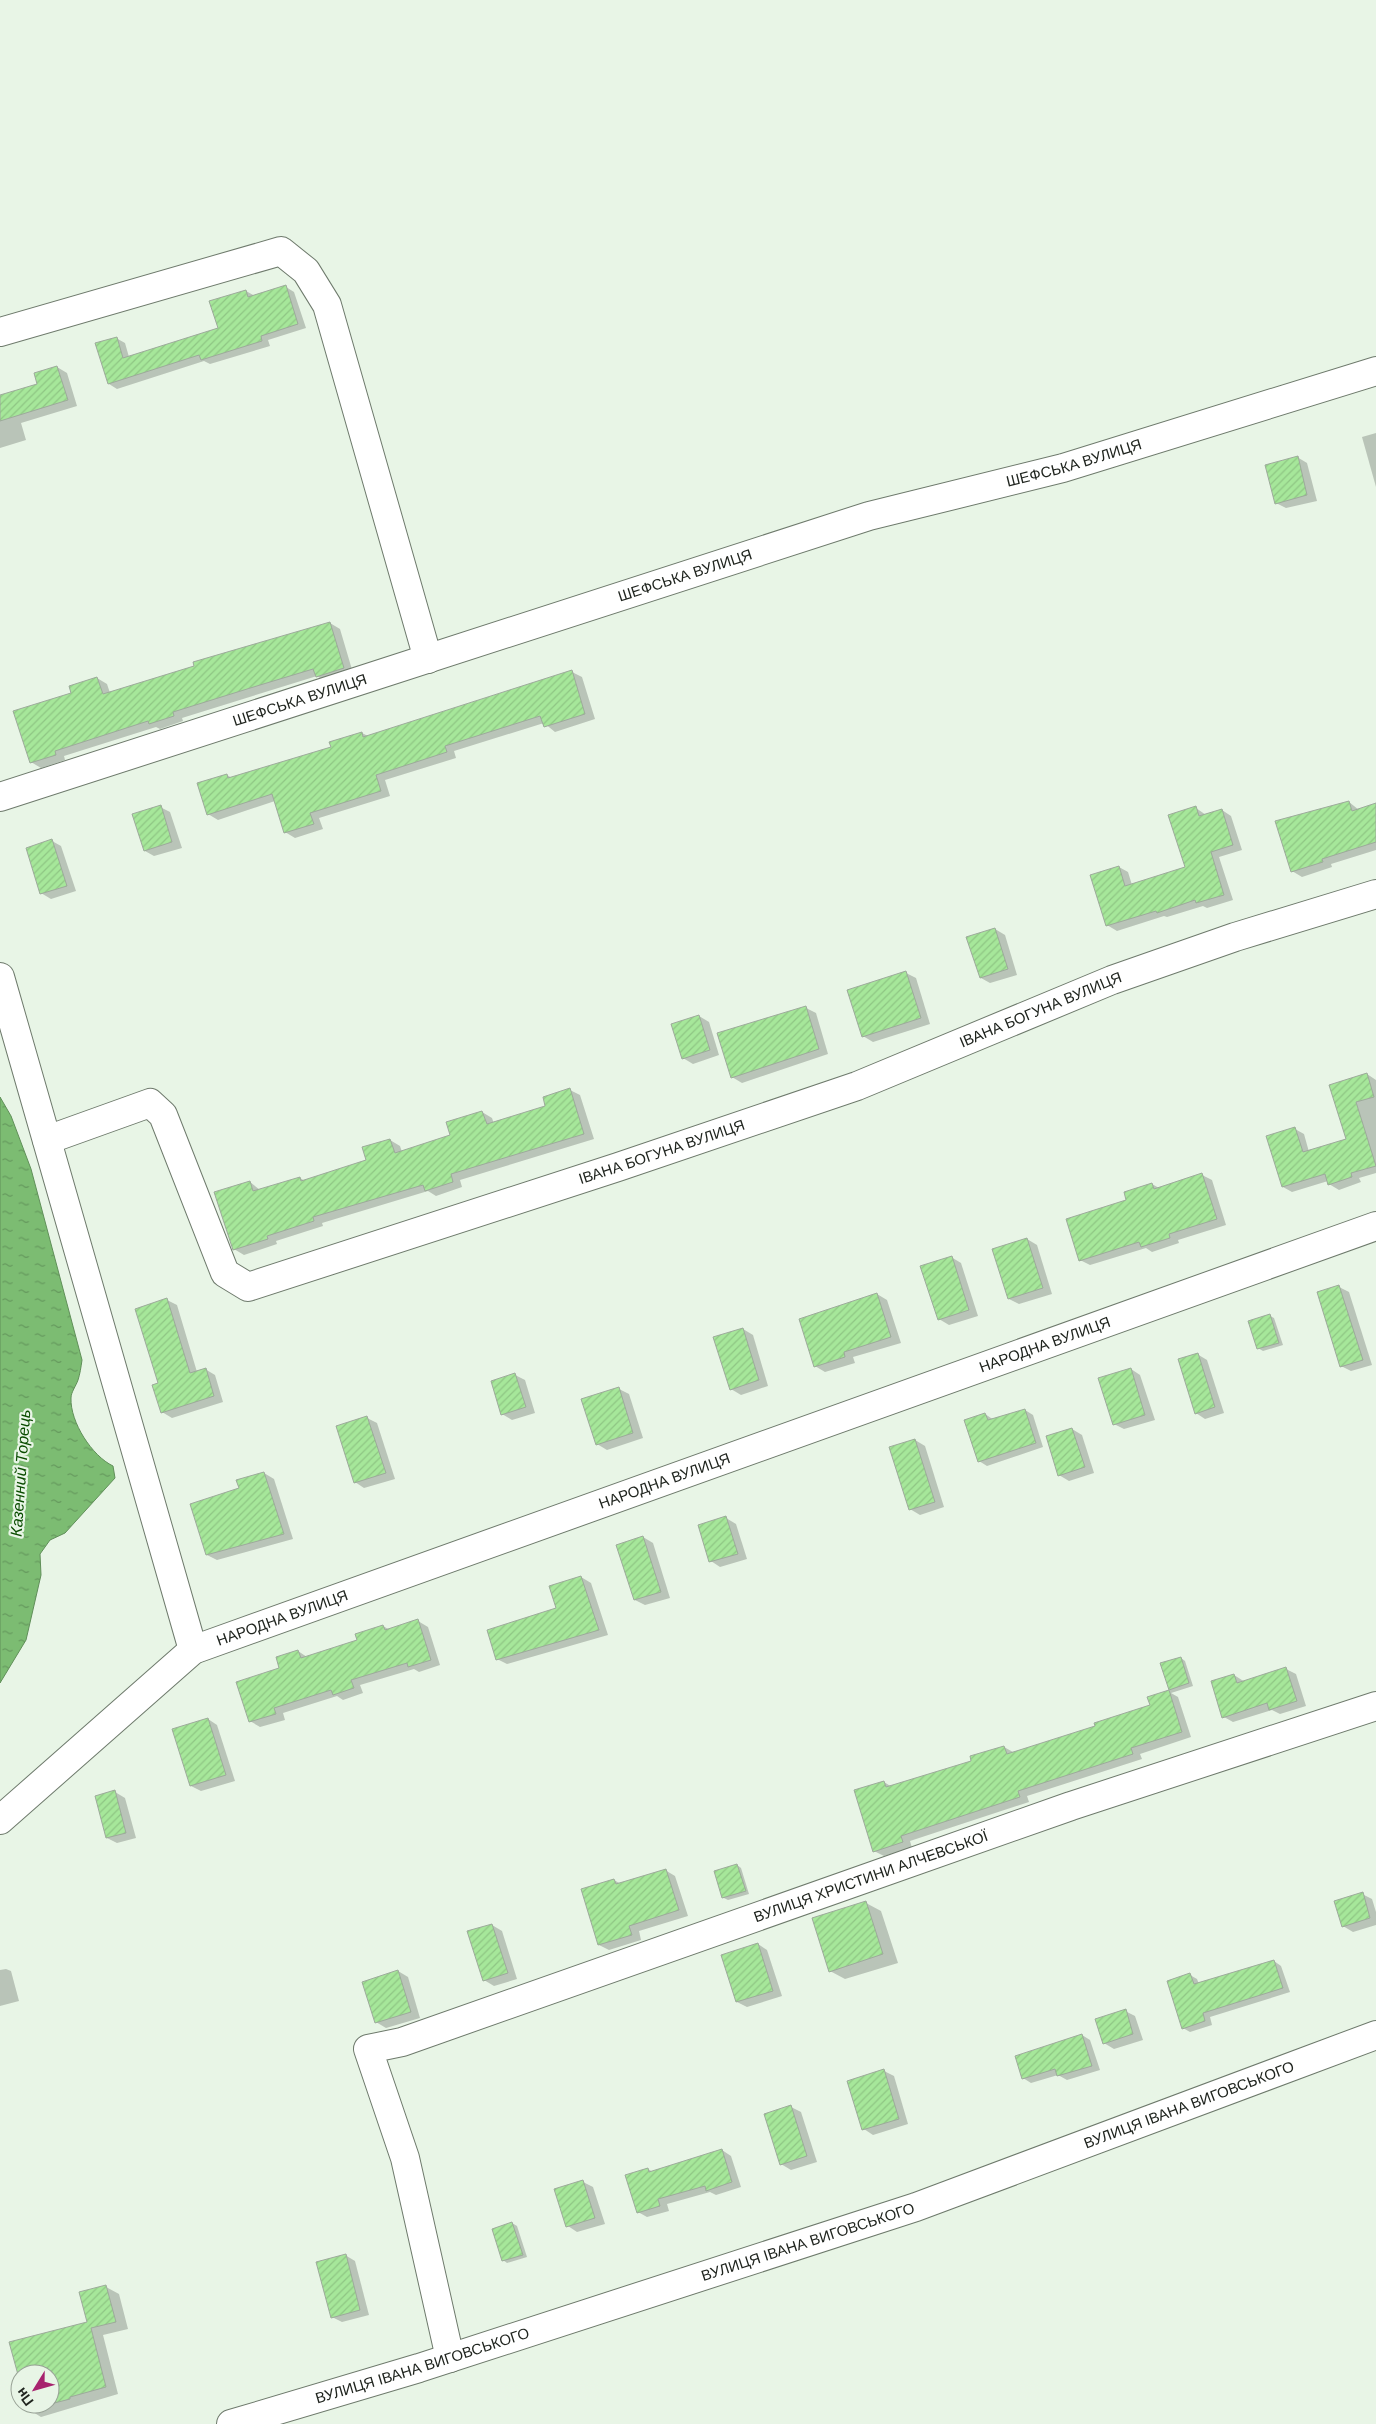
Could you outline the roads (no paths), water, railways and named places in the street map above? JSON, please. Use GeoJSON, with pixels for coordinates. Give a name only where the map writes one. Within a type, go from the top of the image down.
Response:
{"type":"FeatureCollection","features":[{"type":"Feature","properties":{"kind":"street"},"geometry":{"type":"LineString","coordinates":[[0,332],[281,251],[306,271],[327,305],[428,659]]}},
{"type":"Feature","properties":{"kind":"street","name":"ШЕФСЬКА ВУЛИЦЯ"},"geometry":{"type":"LineString","coordinates":[[0,796],[869,516],[1063,468],[1376,371]]}},
{"type":"Feature","properties":{"kind":"street","name":"ІВАНА БОГУНА ВУЛИЦЯ"},"geometry":{"type":"LineString","coordinates":[[47,1140],[150,1103],[163,1115],[224,1273],[248,1287],[608,1170],[857,1086],[1112,980],[1234,937],[1376,894]]}},
{"type":"Feature","properties":{"kind":"street"},"geometry":{"type":"LineString","coordinates":[[0,977],[193,1650]]}},
{"type":"Feature","properties":{"kind":"street","name":"НАРОДНА ВУЛИЦЯ"},"geometry":{"type":"LineString","coordinates":[[0,1820],[193,1650],[1376,1226]]}},
{"type":"Feature","properties":{"kind":"street","name":"ВУЛИЦЯ ХРИСТИНИ АЛЧЕВСЬКОЇ"},"geometry":{"type":"LineString","coordinates":[[450,2358],[405,2158],[368,2049],[402,2042],[1071,1806],[1376,1706]]}},
{"type":"Feature","properties":{"kind":"street","name":"ВУЛИЦЯ ІВАНА ВИГОВСЬКОГО"},"geometry":{"type":"LineString","coordinates":[[230,2424],[450,2358],[916,2207],[1376,2035]]}},
{"type":"Feature","properties":{"kind":"water","name":"Казенний Торець"},"geometry":{"type":"Polygon","coordinates":[[[0,1097],[11,1116],[31,1169],[82,1360],[79,1378],[71,1396],[74,1417],[84,1437],[97,1455],[113,1466],[115,1478],[65,1533],[50,1540],[40,1554],[41,1575],[26,1640],[0,1683],[0,1097]]]}}]}
